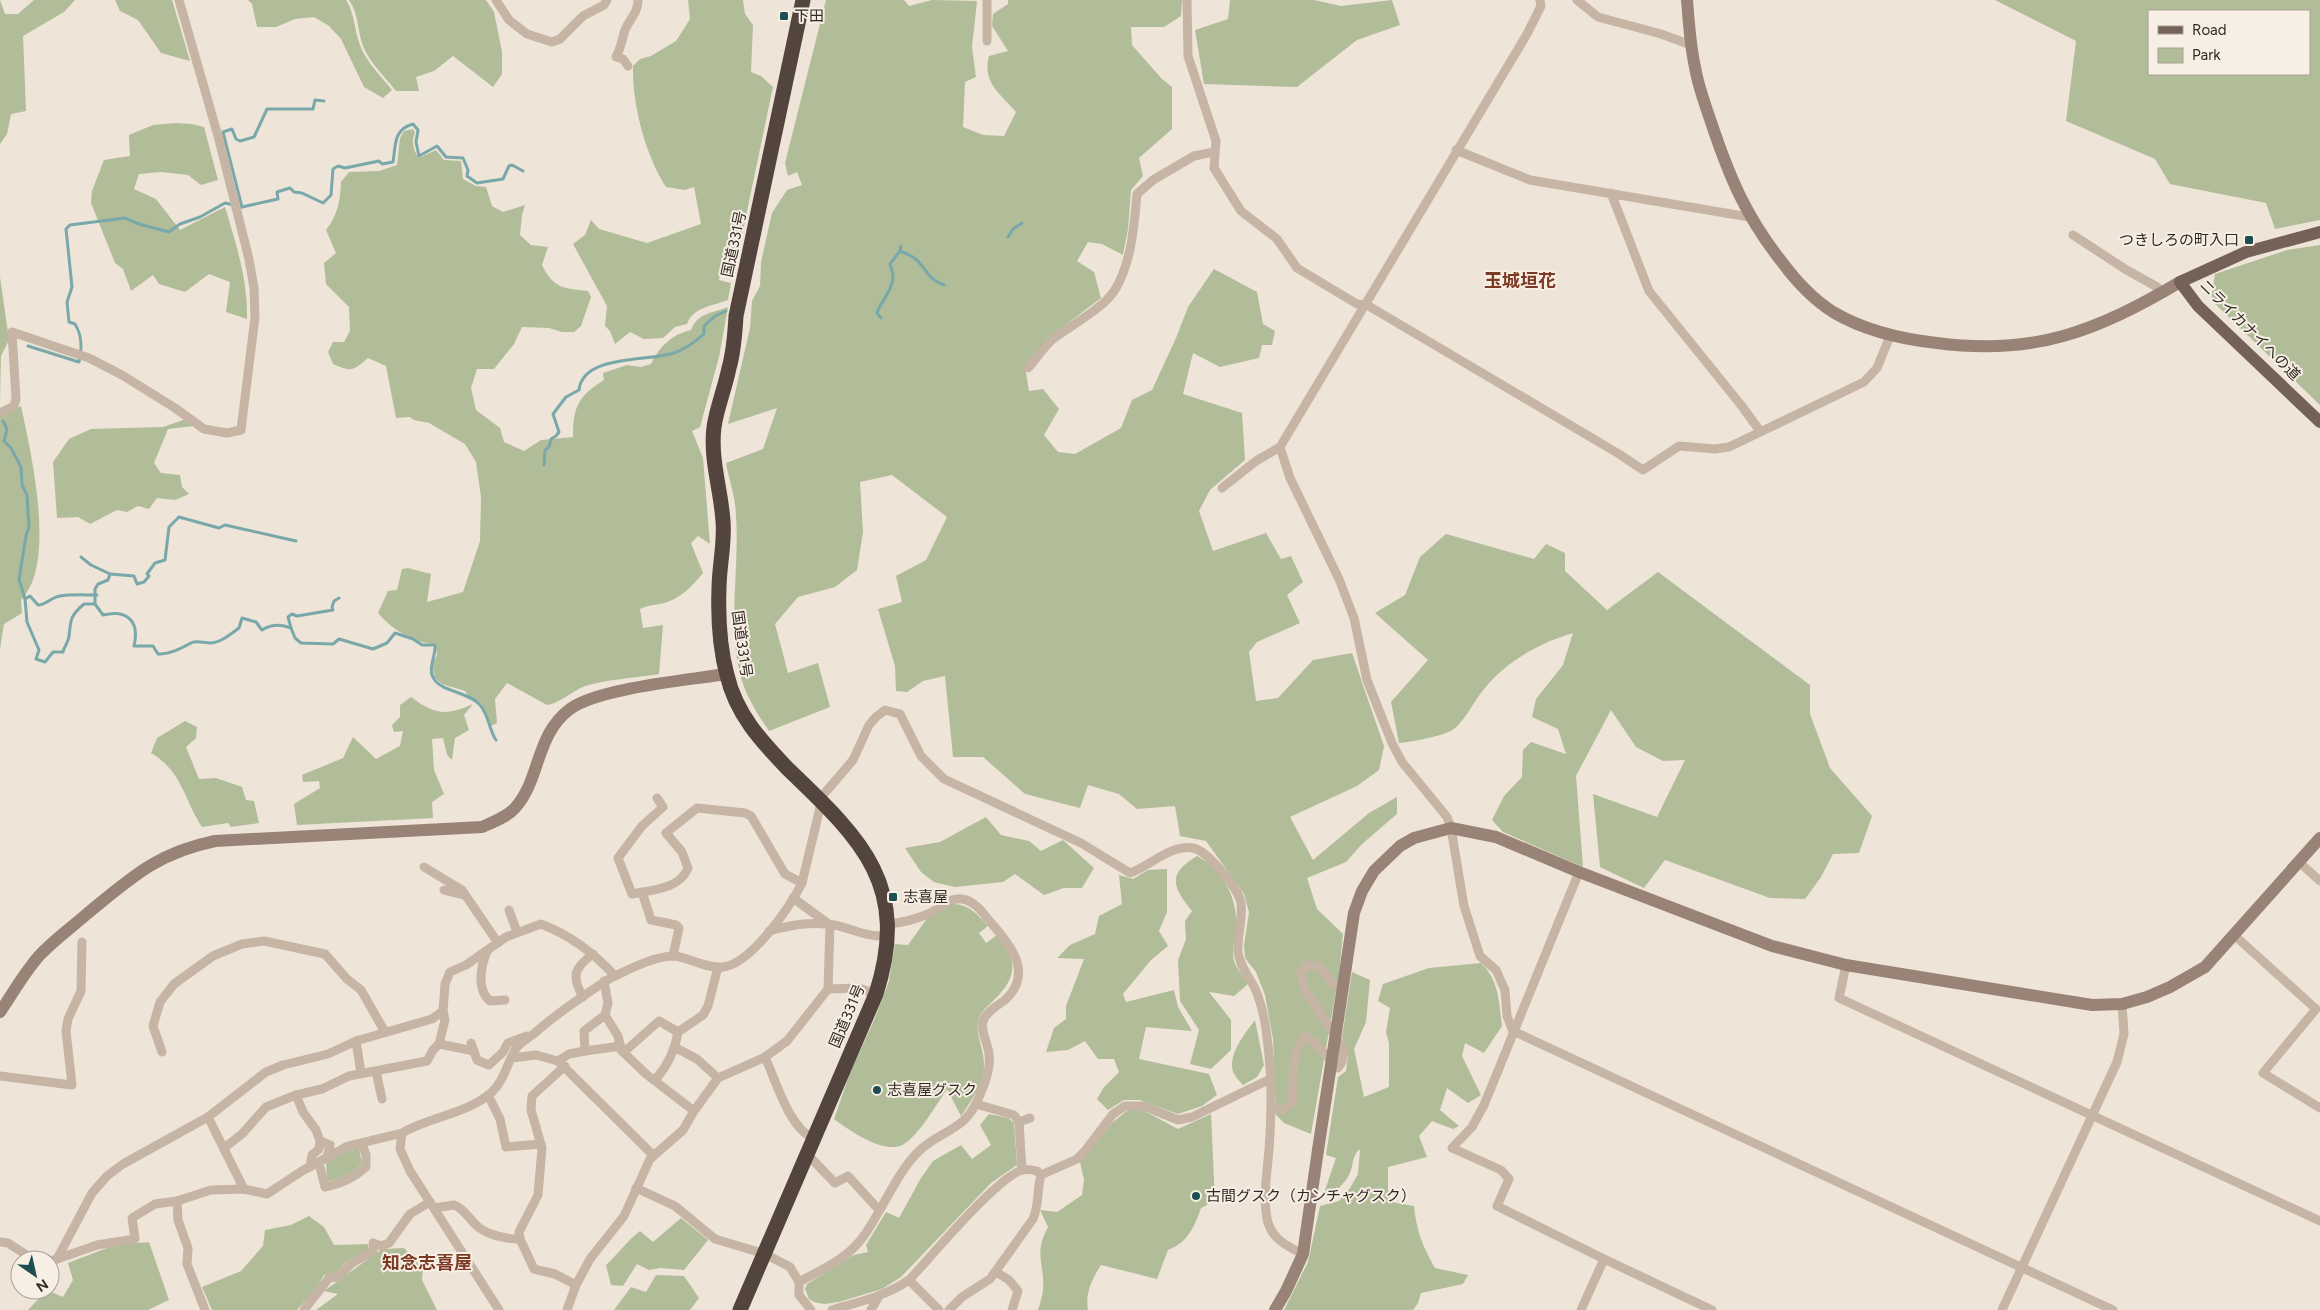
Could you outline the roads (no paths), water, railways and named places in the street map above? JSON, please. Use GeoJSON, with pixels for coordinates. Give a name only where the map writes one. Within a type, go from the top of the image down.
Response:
{"type":"FeatureCollection","features":[{"type":"Feature","properties":{"kind":"highway","name":"国道331号"},"geometry":{"type":"LineString","coordinates":[[740,1310],[876,994],[884,963],[888,930],[886,905],[874,868],[844,824],[755,733],[732,695],[726,674],[719,588],[724,541],[723,520],[713,449],[714,427],[732,357],[736,316],[803,0]]}},
{"type":"Feature","properties":{"kind":"main road"},"geometry":{"type":"LineString","coordinates":[[2180,282],[2246,252],[2320,232]]}},
{"type":"Feature","properties":{"kind":"main road","name":"ニライカナイへの道"},"geometry":{"type":"LineString","coordinates":[[2180,282],[2198,306],[2320,422]]}},
{"type":"Feature","properties":{"kind":"street"},"geometry":{"type":"LineString","coordinates":[[0,413],[14,406],[16,399],[12,332],[89,358],[122,374],[204,429],[227,433],[241,430],[255,317],[254,288],[249,259],[218,136],[179,0]]}},
{"type":"Feature","properties":{"kind":"street"},"geometry":{"type":"LineString","coordinates":[[496,0],[509,20],[527,34],[552,42],[560,39],[583,16],[604,5],[608,0]]}},
{"type":"Feature","properties":{"kind":"street"},"geometry":{"type":"LineString","coordinates":[[628,66],[623,59],[616,57],[622,45],[625,30],[638,10],[638,0]]}},
{"type":"Feature","properties":{"kind":"street"},"geometry":{"type":"LineString","coordinates":[[987,0],[987,41]]}},
{"type":"Feature","properties":{"kind":"street"},"geometry":{"type":"LineString","coordinates":[[1187,0],[1188,56],[1216,141],[1214,168],[1240,211],[1277,239],[1297,268],[1357,304],[1366,305],[1643,470],[1679,446],[1715,449],[1729,446],[1864,382],[1877,368],[1890,336]]}},
{"type":"Feature","properties":{"kind":"street"},"geometry":{"type":"LineString","coordinates":[[1222,488],[1256,461],[1280,446],[1527,34],[1541,6],[1540,0]]}},
{"type":"Feature","properties":{"kind":"street"},"geometry":{"type":"LineString","coordinates":[[1577,0],[1598,17],[1660,34],[1691,45]]}},
{"type":"Feature","properties":{"kind":"street"},"geometry":{"type":"LineString","coordinates":[[1687,0],[1695,69],[1719,147],[1749,217],[1793,277],[1833,312],[1874,331],[1890,336],[1951,345],[1999,347],[2027,345],[2047,342],[2103,324],[2180,282]]}},
{"type":"Feature","properties":{"kind":"street"},"geometry":{"type":"LineString","coordinates":[[1456,150],[1530,180],[1749,217]]}},
{"type":"Feature","properties":{"kind":"street"},"geometry":{"type":"LineString","coordinates":[[1028,368],[1051,340],[1103,302],[1116,289],[1128,258],[1134,227],[1137,194],[1153,180],[1194,156],[1214,152]]}},
{"type":"Feature","properties":{"kind":"street"},"geometry":{"type":"LineString","coordinates":[[1611,193],[1649,290],[1760,431]]}},
{"type":"Feature","properties":{"kind":"street"},"geometry":{"type":"LineString","coordinates":[[2073,235],[2125,270],[2157,286],[2162,292]]}},
{"type":"Feature","properties":{"kind":"street"},"geometry":{"type":"LineString","coordinates":[[1280,446],[1290,478],[1340,579],[1354,618],[1367,680],[1392,743],[1402,762],[1447,817],[1451,828],[1464,906],[1480,956],[1496,970],[1505,990],[1507,1016],[1513,1031],[2113,1310]]}},
{"type":"Feature","properties":{"kind":"street"},"geometry":{"type":"LineString","coordinates":[[0,1012],[29,968],[53,942],[133,875],[167,855],[189,846],[215,841],[482,827],[514,810],[523,798],[546,736],[570,708],[604,694],[726,674]]}},
{"type":"Feature","properties":{"kind":"street"},"geometry":{"type":"LineString","coordinates":[[60,1258],[97,1246],[135,1239],[132,1218],[155,1204],[178,1201],[211,1190],[244,1189],[268,1194],[310,1167],[348,1146],[402,1134],[417,1124],[474,1104],[488,1095],[501,1081],[518,1047],[558,1012],[604,981],[615,976],[648,962],[673,956],[718,967],[725,967],[741,960],[769,931],[802,883],[823,795],[853,760],[869,725],[881,711],[885,710],[900,714],[921,756],[944,779],[1081,843],[1130,872],[1183,847],[1202,850],[1211,858],[1240,898],[1241,925],[1238,949],[1240,962],[1259,997],[1268,1047],[1272,1108],[1265,1194],[1267,1219],[1271,1230],[1284,1246],[1303,1254]]}},
{"type":"Feature","properties":{"kind":"street"},"geometry":{"type":"LineString","coordinates":[[657,798],[663,807],[642,826],[618,858],[632,894],[669,887],[685,877],[688,868],[682,852],[666,833],[697,808],[745,813],[751,816],[785,874],[802,883]]}},
{"type":"Feature","properties":{"kind":"street"},"geometry":{"type":"LineString","coordinates":[[1275,1310],[1303,1254],[1354,912],[1362,892],[1374,872],[1400,846],[1414,838],[1451,828],[1496,837],[1579,872],[1772,946],[1846,965],[2056,1001],[2092,1005],[2122,1004],[2170,988],[2204,967],[2320,838]]}},
{"type":"Feature","properties":{"kind":"street"},"geometry":{"type":"LineString","coordinates":[[2299,862],[2320,881]]}},
{"type":"Feature","properties":{"kind":"street"},"geometry":{"type":"LineString","coordinates":[[424,867],[462,890],[498,943]]}},
{"type":"Feature","properties":{"kind":"street"},"geometry":{"type":"LineString","coordinates":[[1579,872],[1484,1105],[1472,1127],[1452,1148],[1501,1170],[1509,1179],[1497,1206],[1604,1260],[1712,1310]]}},
{"type":"Feature","properties":{"kind":"street"},"geometry":{"type":"LineString","coordinates":[[444,890],[466,895]]}},
{"type":"Feature","properties":{"kind":"street"},"geometry":{"type":"LineString","coordinates":[[642,892],[651,920],[676,925],[678,928],[673,956]]}},
{"type":"Feature","properties":{"kind":"street"},"geometry":{"type":"LineString","coordinates":[[793,898],[830,925]]}},
{"type":"Feature","properties":{"kind":"street"},"geometry":{"type":"LineString","coordinates":[[769,931],[804,922],[830,925],[874,937],[960,898],[969,900],[978,907],[1015,954],[1018,964],[1014,988],[986,1016],[982,1023],[989,1063],[988,1075],[976,1104],[964,1122],[917,1153],[863,1237],[852,1249],[837,1262],[799,1282]]}},
{"type":"Feature","properties":{"kind":"street"},"geometry":{"type":"LineString","coordinates":[[509,910],[517,932]]}},
{"type":"Feature","properties":{"kind":"street"},"geometry":{"type":"LineString","coordinates":[[224,1148],[242,1134],[266,1107],[296,1095],[322,1089],[349,1076],[427,1061],[432,1050],[439,1044],[445,1020],[443,1011],[446,984],[450,972],[466,965],[517,932],[541,924],[562,932],[593,954],[615,976]]}},
{"type":"Feature","properties":{"kind":"street"},"geometry":{"type":"LineString","coordinates":[[567,1310],[576,1285],[590,1259],[624,1216],[646,1163],[683,1130],[718,1078],[765,1057],[794,1034],[828,989],[830,925]]}},
{"type":"Feature","properties":{"kind":"street"},"geometry":{"type":"LineString","coordinates":[[2234,935],[2316,1009],[2263,1073],[2320,1108]]}},
{"type":"Feature","properties":{"kind":"street"},"geometry":{"type":"LineString","coordinates":[[0,1076],[72,1085],[66,1031],[68,1019],[79,1000],[81,991],[82,942]]}},
{"type":"Feature","properties":{"kind":"street"},"geometry":{"type":"LineString","coordinates":[[162,1052],[154,1026],[160,1002],[174,984],[213,956],[242,944],[264,942],[325,954],[347,979],[361,990],[386,1032]]}},
{"type":"Feature","properties":{"kind":"street"},"geometry":{"type":"LineString","coordinates":[[487,951],[480,969],[485,997],[490,1001],[505,1000]]}},
{"type":"Feature","properties":{"kind":"street"},"geometry":{"type":"LineString","coordinates":[[583,996],[575,979],[576,971],[582,962],[593,954]]}},
{"type":"Feature","properties":{"kind":"street"},"geometry":{"type":"LineString","coordinates":[[1846,965],[1839,998],[2320,1221]]}},
{"type":"Feature","properties":{"kind":"street"},"geometry":{"type":"LineString","coordinates":[[1272,1108],[1283,1110],[1292,1102],[1293,1060],[1296,1047],[1305,1036],[1317,1042],[1326,1057],[1338,1068],[1342,1062],[1344,1050],[1304,988],[1301,974],[1306,966],[1319,966],[1334,985],[1344,987]]}},
{"type":"Feature","properties":{"kind":"street"},"geometry":{"type":"LineString","coordinates":[[656,1079],[676,1048],[678,1032],[703,1015],[708,1006],[718,967]]}},
{"type":"Feature","properties":{"kind":"street"},"geometry":{"type":"LineString","coordinates":[[585,1051],[584,1031],[605,1015],[608,1003],[604,981]]}},
{"type":"Feature","properties":{"kind":"street"},"geometry":{"type":"LineString","coordinates":[[828,989],[859,988],[876,994]]}},
{"type":"Feature","properties":{"kind":"street"},"geometry":{"type":"LineString","coordinates":[[2002,1310],[2118,1062],[2124,1034],[2122,1004]]}},
{"type":"Feature","properties":{"kind":"street"},"geometry":{"type":"LineString","coordinates":[[59,1250],[92,1193],[107,1176],[123,1164],[208,1117],[266,1072],[283,1065],[328,1054],[356,1041],[432,1019],[443,1011]]}},
{"type":"Feature","properties":{"kind":"street"},"geometry":{"type":"LineString","coordinates":[[605,1015],[618,1036],[622,1049],[646,1074],[656,1079],[694,1111]]}},
{"type":"Feature","properties":{"kind":"street"},"geometry":{"type":"LineString","coordinates":[[576,1285],[555,1274],[534,1269],[520,1240],[519,1232],[538,1195],[541,1144],[531,1110],[532,1096],[569,1054],[622,1049],[659,1020],[678,1032]]}},
{"type":"Feature","properties":{"kind":"street"},"geometry":{"type":"LineString","coordinates":[[439,1044],[442,1047],[472,1047],[477,1060],[489,1065],[503,1052],[508,1043],[534,1033]]}},
{"type":"Feature","properties":{"kind":"street"},"geometry":{"type":"LineString","coordinates":[[356,1041],[361,1074]]}},
{"type":"Feature","properties":{"kind":"street"},"geometry":{"type":"LineString","coordinates":[[676,1048],[697,1059],[718,1078]]}},
{"type":"Feature","properties":{"kind":"street"},"geometry":{"type":"LineString","coordinates":[[512,1058],[536,1055],[562,1064],[653,1155]]}},
{"type":"Feature","properties":{"kind":"street"},"geometry":{"type":"LineString","coordinates":[[765,1057],[795,1124],[803,1133],[813,1138]]}},
{"type":"Feature","properties":{"kind":"street"},"geometry":{"type":"LineString","coordinates":[[376,1071],[382,1099]]}},
{"type":"Feature","properties":{"kind":"street"},"geometry":{"type":"LineString","coordinates":[[1041,1175],[1078,1159],[1113,1114],[1125,1106],[1144,1106],[1178,1120],[1192,1117],[1270,1079]]}},
{"type":"Feature","properties":{"kind":"street"},"geometry":{"type":"LineString","coordinates":[[296,1095],[303,1112],[316,1130],[320,1141],[318,1149],[312,1155],[310,1167]]}},
{"type":"Feature","properties":{"kind":"street"},"geometry":{"type":"LineString","coordinates":[[488,1095],[500,1118],[506,1147],[541,1144]]}},
{"type":"Feature","properties":{"kind":"street"},"geometry":{"type":"LineString","coordinates":[[976,1104],[1014,1115],[1019,1122],[1022,1170]]}},
{"type":"Feature","properties":{"kind":"street"},"geometry":{"type":"LineString","coordinates":[[208,1117],[244,1189]]}},
{"type":"Feature","properties":{"kind":"street"},"geometry":{"type":"LineString","coordinates":[[1019,1122],[1030,1118]]}},
{"type":"Feature","properties":{"kind":"street"},"geometry":{"type":"LineString","coordinates":[[402,1134],[400,1149],[410,1171],[498,1310]]}},
{"type":"Feature","properties":{"kind":"street"},"geometry":{"type":"LineString","coordinates":[[320,1141],[330,1145],[323,1160],[325,1187],[340,1184],[356,1176],[366,1167],[366,1155],[362,1144]]}},
{"type":"Feature","properties":{"kind":"street"},"geometry":{"type":"LineString","coordinates":[[807,1154],[834,1183],[848,1176],[879,1210]]}},
{"type":"Feature","properties":{"kind":"street"},"geometry":{"type":"LineString","coordinates":[[832,1310],[879,1296],[909,1280],[982,1202],[1010,1176],[1022,1170],[1037,1170],[1041,1175]]}},
{"type":"Feature","properties":{"kind":"street"},"geometry":{"type":"LineString","coordinates":[[949,1310],[962,1297],[990,1279],[996,1272],[1036,1212],[1041,1175]]}},
{"type":"Feature","properties":{"kind":"street"},"geometry":{"type":"LineString","coordinates":[[636,1188],[674,1206],[715,1239],[764,1254],[790,1268],[799,1282],[800,1295],[811,1310]]}},
{"type":"Feature","properties":{"kind":"street"},"geometry":{"type":"LineString","coordinates":[[178,1201],[178,1220],[188,1248],[186,1264],[205,1310]]}},
{"type":"Feature","properties":{"kind":"street"},"geometry":{"type":"LineString","coordinates":[[304,1310],[329,1278],[338,1278],[351,1264],[372,1251],[373,1243],[381,1246],[389,1243],[410,1214],[432,1205],[454,1205],[468,1215],[476,1226],[506,1239],[520,1240]]}},
{"type":"Feature","properties":{"kind":"street"},"geometry":{"type":"LineString","coordinates":[[0,1242],[8,1243],[19,1250]]}},
{"type":"Feature","properties":{"kind":"street"},"geometry":{"type":"LineString","coordinates":[[1580,1310],[1604,1260]]}},
{"type":"Feature","properties":{"kind":"street"},"geometry":{"type":"LineString","coordinates":[[996,1272],[1009,1280],[1018,1291],[1012,1310]]}},
{"type":"Feature","properties":{"kind":"street"},"geometry":{"type":"LineString","coordinates":[[909,1280],[939,1310]]}},
{"type":"Feature","properties":{"kind":"street"},"geometry":{"type":"LineString","coordinates":[[871,1310],[879,1296]]}},
{"type":"Feature","properties":{"kind":"waterway"},"geometry":{"type":"LineString","coordinates":[[242,207],[223,132],[232,129],[236,139],[240,141],[254,137],[267,109],[313,109],[315,100],[324,101]]}},
{"type":"Feature","properties":{"kind":"waterway"},"geometry":{"type":"LineString","coordinates":[[28,346],[79,362],[81,353],[80,338],[75,324],[69,322],[67,302],[72,287],[66,229],[70,225],[125,218],[169,232],[180,224],[200,217],[225,203],[242,207],[278,199],[277,192],[290,188],[294,192],[302,193],[323,203],[331,195],[333,169],[338,166],[345,168],[379,161],[382,164],[393,162],[395,144],[399,134],[402,130],[413,124],[418,130],[416,142],[419,156],[437,146],[446,157],[463,158],[468,170],[467,176],[477,183],[503,179],[509,166],[512,165],[523,171]]}},
{"type":"Feature","properties":{"kind":"waterway"},"geometry":{"type":"LineString","coordinates":[[1008,237],[1013,229],[1022,223]]}},
{"type":"Feature","properties":{"kind":"waterway"},"geometry":{"type":"LineString","coordinates":[[901,246],[900,251],[915,259],[931,278],[944,285]]}},
{"type":"Feature","properties":{"kind":"waterway"},"geometry":{"type":"LineString","coordinates":[[881,318],[877,313],[889,291],[892,281],[893,274],[890,264],[900,251]]}},
{"type":"Feature","properties":{"kind":"waterway"},"geometry":{"type":"LineString","coordinates":[[544,465],[545,450],[549,447],[551,439],[559,432],[553,414],[566,397],[579,390],[583,378],[592,370],[618,361],[674,353],[701,337],[704,334],[704,326],[715,316],[726,311]]}},
{"type":"Feature","properties":{"kind":"waterway"},"geometry":{"type":"LineString","coordinates":[[3,421],[7,429],[4,441],[11,448],[21,467],[22,485],[27,495],[29,527],[19,579],[25,599],[27,622],[39,650],[36,659],[45,662],[53,652],[63,652],[69,638],[74,615],[84,604],[95,604],[95,589],[98,584],[108,580],[110,574],[134,576],[137,584],[144,582],[155,563],[165,560],[169,527],[179,517],[219,528],[225,525],[296,541]]}},
{"type":"Feature","properties":{"kind":"waterway"},"geometry":{"type":"LineString","coordinates":[[81,557],[91,565],[110,574]]}},
{"type":"Feature","properties":{"kind":"waterway"},"geometry":{"type":"LineString","coordinates":[[25,599],[30,596],[38,605],[60,596],[97,595]]}},
{"type":"Feature","properties":{"kind":"waterway"},"geometry":{"type":"LineString","coordinates":[[291,628],[288,617],[292,614],[297,616],[333,610],[334,601],[339,598]]}},
{"type":"Feature","properties":{"kind":"waterway"},"geometry":{"type":"LineString","coordinates":[[95,604],[103,615],[119,614],[130,619],[135,630],[134,646],[153,646],[158,654],[179,649],[193,642],[210,643],[218,641],[239,628],[242,618],[256,622],[262,630],[276,625],[291,628],[295,638],[301,643],[333,644],[339,639],[373,649],[387,643],[395,633],[413,639],[422,645],[435,645],[431,671],[434,679],[443,687],[469,697],[480,705],[496,740]]}},
{"type":"Feature","properties":{"kind":"place","name":"下田"},"geometry":{"type":"Point","coordinates":[784,16]}},
{"type":"Feature","properties":{"kind":"place","name":"つきしろの町入口"},"geometry":{"type":"Point","coordinates":[2249,240]}},
{"type":"Feature","properties":{"kind":"place","name":"志喜屋"},"geometry":{"type":"Point","coordinates":[893,897]}},
{"type":"Feature","properties":{"kind":"place","name":"志喜屋グスク"},"geometry":{"type":"Point","coordinates":[877,1090]}},
{"type":"Feature","properties":{"kind":"place","name":"古間グスク（カンチャグスク）"},"geometry":{"type":"Point","coordinates":[1196,1196]}},
{"type":"Feature","properties":{"kind":"district","name":"玉城垣花"},"geometry":{"type":"Point","coordinates":[1520,281]}},
{"type":"Feature","properties":{"kind":"district","name":"知念志喜屋"},"geometry":{"type":"Point","coordinates":[427,1263]}}]}
